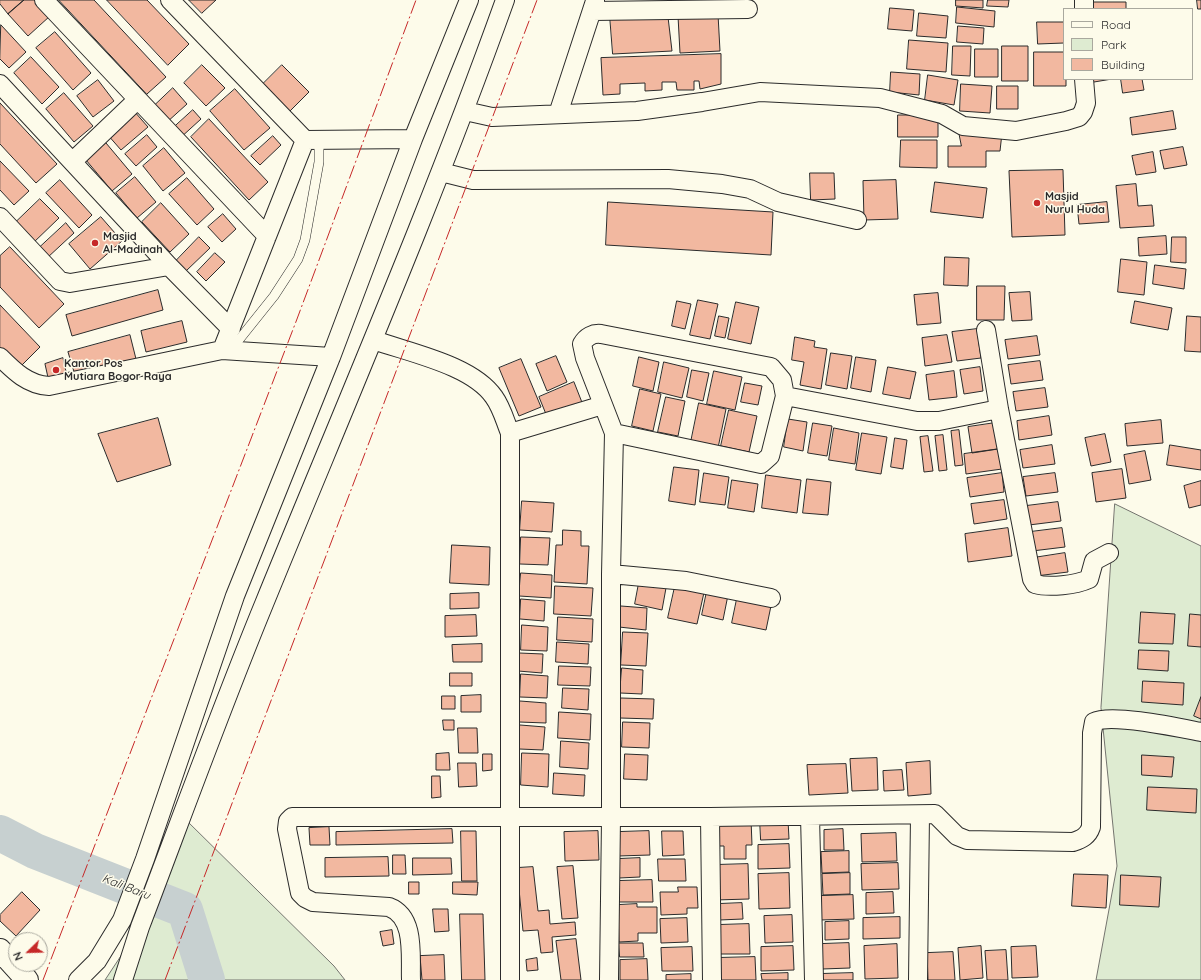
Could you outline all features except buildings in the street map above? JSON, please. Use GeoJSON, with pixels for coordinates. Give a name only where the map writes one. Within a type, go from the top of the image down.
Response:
{"type":"FeatureCollection","features":[{"type":"Feature","properties":{"kind":"main road"},"geometry":{"type":"LineString","coordinates":[[0,950],[23,979]]}},
{"type":"Feature","properties":{"kind":"street"},"geometry":{"type":"LineString","coordinates":[[44,0],[136,100],[267,236]]}},
{"type":"Feature","properties":{"kind":"street"},"geometry":{"type":"LineString","coordinates":[[170,0],[312,140],[413,139]]}},
{"type":"Feature","properties":{"kind":"street"},"geometry":{"type":"LineString","coordinates":[[78,980],[97,961],[122,920],[145,859],[235,596],[332,357],[413,139],[469,0]]}},
{"type":"Feature","properties":{"kind":"street"},"geometry":{"type":"LineString","coordinates":[[122,980],[140,927],[263,606],[374,340],[465,111],[505,0]]}},
{"type":"Feature","properties":{"kind":"street"},"geometry":{"type":"LineString","coordinates":[[558,114],[594,5],[748,9]]}},
{"type":"Feature","properties":{"kind":"street"},"geometry":{"type":"LineString","coordinates":[[465,111],[492,117],[637,111],[707,102],[760,92],[880,98],[942,114],[963,126],[1016,131],[1079,117],[1083,112],[1086,103],[1084,80]]}},
{"type":"Feature","properties":{"kind":"street"},"geometry":{"type":"LineString","coordinates":[[0,84],[169,266],[232,328]]}},
{"type":"Feature","properties":{"kind":"street"},"geometry":{"type":"LineString","coordinates":[[73,162],[136,100]]}},
{"type":"Feature","properties":{"kind":"street"},"geometry":{"type":"LineString","coordinates":[[226,350],[232,328],[267,236],[312,140]]}},
{"type":"Feature","properties":{"kind":"street"},"geometry":{"type":"LineString","coordinates":[[441,172],[473,180],[668,180],[722,184],[750,189],[766,195],[778,202],[858,220]]}},
{"type":"Feature","properties":{"kind":"street"},"geometry":{"type":"LineString","coordinates":[[0,217],[64,283],[169,266]]}},
{"type":"Feature","properties":{"kind":"street"},"geometry":{"type":"LineString","coordinates":[[986,330],[999,410],[1030,572],[1034,582],[1042,585],[1080,584],[1089,579],[1094,561],[1108,553]]}},
{"type":"Feature","properties":{"kind":"street"},"geometry":{"type":"LineString","coordinates":[[609,980],[611,818],[611,574],[614,433],[582,348],[586,338],[598,334],[771,367],[782,380],[785,396],[770,456],[761,464],[614,433]]}},
{"type":"Feature","properties":{"kind":"street"},"geometry":{"type":"LineString","coordinates":[[374,340],[448,364],[478,381],[495,398],[503,413],[510,434],[510,980]]}},
{"type":"Feature","properties":{"kind":"street"},"geometry":{"type":"LineString","coordinates":[[0,357],[26,379],[41,385],[49,386],[226,350],[332,357]]}},
{"type":"Feature","properties":{"kind":"street"},"geometry":{"type":"LineString","coordinates":[[785,396],[917,421],[939,421],[999,410]]}},
{"type":"Feature","properties":{"kind":"street"},"geometry":{"type":"LineString","coordinates":[[510,434],[603,405]]}},
{"type":"Feature","properties":{"kind":"street"},"geometry":{"type":"LineString","coordinates":[[611,574],[686,581],[770,598]]}},
{"type":"Feature","properties":{"kind":"street"},"geometry":{"type":"LineString","coordinates":[[235,596],[263,606]]}},
{"type":"Feature","properties":{"kind":"street"},"geometry":{"type":"LineString","coordinates":[[411,980],[409,931],[396,911],[389,907],[313,902],[305,898],[300,893],[286,829],[288,821],[295,816],[510,816],[611,818],[935,814],[957,836],[967,840],[1073,842],[1081,840],[1088,834],[1092,827],[1092,733],[1094,722],[1102,720],[1138,721],[1201,732]]}},
{"type":"Feature","properties":{"kind":"street"},"geometry":{"type":"LineString","coordinates":[[918,980],[920,815]]}},
{"type":"Feature","properties":{"kind":"street"},"geometry":{"type":"LineString","coordinates":[[810,816],[814,980]]}},
{"type":"Feature","properties":{"kind":"street"},"geometry":{"type":"LineString","coordinates":[[710,817],[712,980]]}},
{"type":"Feature","properties":{"kind":"lane"},"geometry":{"type":"LineString","coordinates":[[226,350],[274,296],[298,259],[305,240],[319,162],[312,140]]}},
{"type":"Feature","properties":{"kind":"green space"},"geometry":{"type":"Polygon","coordinates":[[[1115,504],[1201,546],[1201,980],[1096,980],[1117,866],[1101,708],[1115,504]]]}},
{"type":"Feature","properties":{"kind":"green space"},"geometry":{"type":"Polygon","coordinates":[[[185,819],[334,966],[345,980],[105,980],[140,927],[185,819]]]}},
{"type":"Feature","properties":{"kind":"waterway","name":"Kali Baru"},"geometry":{"type":"LineString","coordinates":[[0,833],[35,851],[185,910],[207,980]]}},
{"type":"Feature","properties":{"kind":"power"},"geometry":{"type":"LineString","coordinates":[[43,980],[297,319],[416,0]]}},
{"type":"Feature","properties":{"kind":"power"},"geometry":{"type":"LineString","coordinates":[[165,980],[537,0]]}},
{"type":"Feature","properties":{"kind":"place","name":"Masjid Nurul Huda"},"geometry":{"type":"Point","coordinates":[1037,203]}},
{"type":"Feature","properties":{"kind":"place","name":"Masjid Al-Madinah"},"geometry":{"type":"Point","coordinates":[95,243]}},
{"type":"Feature","properties":{"kind":"place","name":"Kantor Pos Mutiara Bogor Raya"},"geometry":{"type":"Point","coordinates":[56,370]}}]}
